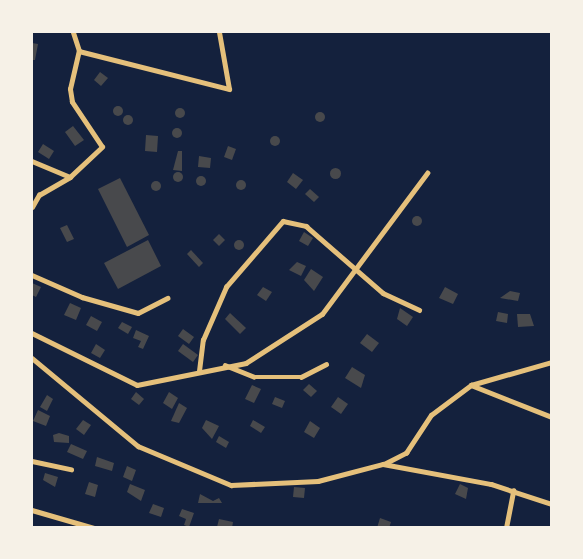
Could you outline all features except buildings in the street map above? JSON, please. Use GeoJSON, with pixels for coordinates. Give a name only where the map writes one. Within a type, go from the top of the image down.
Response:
{"type":"FeatureCollection","features":[{"type":"Feature","properties":{"kind":"street"},"geometry":{"type":"LineString","coordinates":[[32,207],[39,195],[70,177],[102,146],[72,102],[70,89],[79,51],[73,32]]}},
{"type":"Feature","properties":{"kind":"street"},"geometry":{"type":"LineString","coordinates":[[79,51],[229,89],[219,32]]}},
{"type":"Feature","properties":{"kind":"street"},"geometry":{"type":"LineString","coordinates":[[32,161],[70,177]]}},
{"type":"Feature","properties":{"kind":"street"},"geometry":{"type":"LineString","coordinates":[[32,334],[137,385],[224,365],[246,363],[322,314],[427,173]]}},
{"type":"Feature","properties":{"kind":"street"},"geometry":{"type":"LineString","coordinates":[[199,371],[203,340],[226,287],[283,221],[306,226],[358,267],[383,293],[419,310]]}},
{"type":"Feature","properties":{"kind":"street"},"geometry":{"type":"LineString","coordinates":[[32,275],[82,297],[138,313],[167,298]]}},
{"type":"Feature","properties":{"kind":"street"},"geometry":{"type":"LineString","coordinates":[[32,358],[138,446],[231,485],[318,481],[383,464],[406,453],[431,415],[471,385],[551,362]]}},
{"type":"Feature","properties":{"kind":"street"},"geometry":{"type":"LineString","coordinates":[[224,365],[254,377],[301,377],[326,364]]}},
{"type":"Feature","properties":{"kind":"street"},"geometry":{"type":"LineString","coordinates":[[471,385],[551,417]]}},
{"type":"Feature","properties":{"kind":"street"},"geometry":{"type":"LineString","coordinates":[[32,461],[71,469]]}},
{"type":"Feature","properties":{"kind":"street"},"geometry":{"type":"LineString","coordinates":[[383,464],[513,491],[551,504]]}},
{"type":"Feature","properties":{"kind":"street"},"geometry":{"type":"LineString","coordinates":[[506,527],[513,491]]}},
{"type":"Feature","properties":{"kind":"street"},"geometry":{"type":"LineString","coordinates":[[32,510],[94,527]]}}]}
